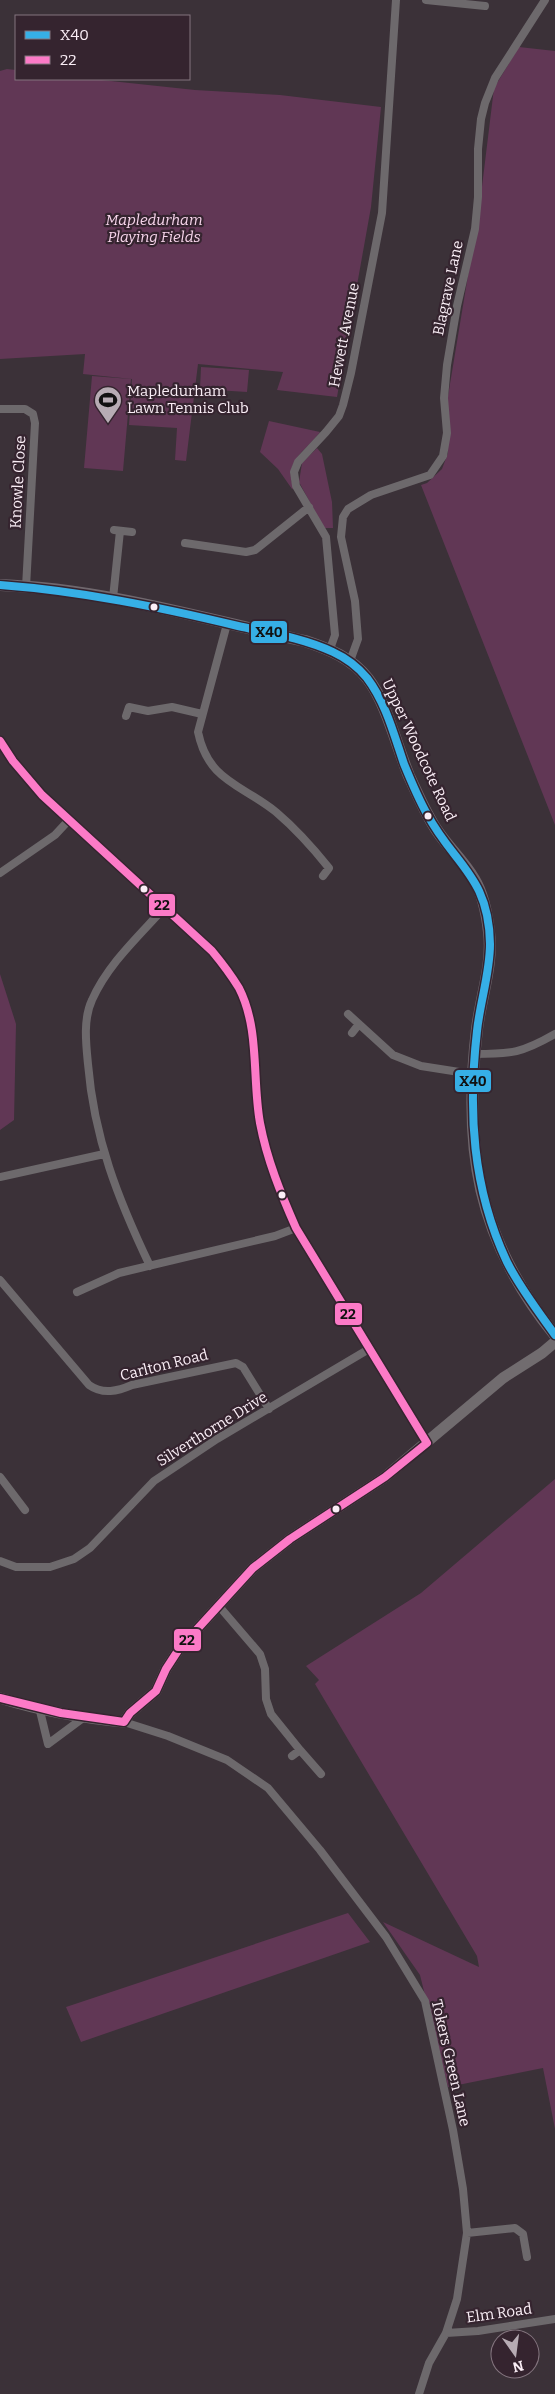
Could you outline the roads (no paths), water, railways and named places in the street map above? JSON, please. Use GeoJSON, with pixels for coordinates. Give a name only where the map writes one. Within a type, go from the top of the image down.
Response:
{"type":"FeatureCollection","features":[{"type":"Feature","properties":{"kind":"main road","name":"Upper Woodcote Road"},"geometry":{"type":"LineString","coordinates":[[0,585],[112,598],[330,649],[350,661],[369,680],[425,808],[437,831],[474,879],[483,902],[489,933],[490,959],[477,1027],[472,1074],[470,1113],[473,1149],[486,1208],[504,1256],[524,1292],[555,1334]]}},
{"type":"Feature","properties":{"kind":"street","name":"Hewett Avenue"},"geometry":{"type":"LineString","coordinates":[[330,649],[335,635],[326,537],[295,482],[295,466],[332,426],[343,405],[382,213],[396,0]]}},
{"type":"Feature","properties":{"kind":"street"},"geometry":{"type":"LineString","coordinates":[[426,0],[485,6]]}},
{"type":"Feature","properties":{"kind":"street","name":"Blagrave Lane"},"geometry":{"type":"LineString","coordinates":[[350,661],[356,650],[358,640],[355,601],[341,537],[343,517],[348,509],[387,488],[430,475],[443,456],[447,434],[444,398],[447,365],[457,306],[475,229],[481,119],[485,103],[496,78],[545,0]]}},
{"type":"Feature","properties":{"kind":"street","name":"Knowle Close"},"geometry":{"type":"LineString","coordinates":[[0,409],[25,409],[33,414],[35,423],[26,587]]}},
{"type":"Feature","properties":{"kind":"street"},"geometry":{"type":"LineString","coordinates":[[186,543],[246,552],[255,550],[292,518],[309,507]]}},
{"type":"Feature","properties":{"kind":"street"},"geometry":{"type":"LineString","coordinates":[[112,598],[117,531],[132,532]]}},
{"type":"Feature","properties":{"kind":"street"},"geometry":{"type":"LineString","coordinates":[[200,546],[202,537]]}},
{"type":"Feature","properties":{"kind":"street"},"geometry":{"type":"LineString","coordinates":[[326,537],[341,537]]}},
{"type":"Feature","properties":{"kind":"street"},"geometry":{"type":"LineString","coordinates":[[228,624],[198,732],[201,748],[210,765],[222,776],[275,812],[306,839],[329,868]]}},
{"type":"Feature","properties":{"kind":"street"},"geometry":{"type":"LineString","coordinates":[[126,716],[131,703],[148,711],[172,707],[202,714]]}},
{"type":"Feature","properties":{"kind":"street"},"geometry":{"type":"LineString","coordinates":[[0,741],[13,761],[42,795],[229,970],[244,996],[253,1029],[258,1108],[264,1142],[280,1192],[296,1228],[426,1443]]}},
{"type":"Feature","properties":{"kind":"street"},"geometry":{"type":"LineString","coordinates":[[0,873],[55,836],[68,821]]}},
{"type":"Feature","properties":{"kind":"street"},"geometry":{"type":"LineString","coordinates":[[323,876],[329,868],[338,864]]}},
{"type":"Feature","properties":{"kind":"street"},"geometry":{"type":"LineString","coordinates":[[150,1266],[124,1211],[104,1154],[91,1099],[85,1037],[91,1002],[112,965],[164,908]]}},
{"type":"Feature","properties":{"kind":"street"},"geometry":{"type":"LineString","coordinates":[[348,1014],[393,1055],[421,1066],[472,1074]]}},
{"type":"Feature","properties":{"kind":"street"},"geometry":{"type":"LineString","coordinates":[[352,1033],[359,1024]]}},
{"type":"Feature","properties":{"kind":"street"},"geometry":{"type":"LineString","coordinates":[[475,1054],[510,1054],[531,1048],[555,1034]]}},
{"type":"Feature","properties":{"kind":"street"},"geometry":{"type":"LineString","coordinates":[[0,1177],[104,1154]]}},
{"type":"Feature","properties":{"kind":"street"},"geometry":{"type":"LineString","coordinates":[[77,1292],[119,1273],[275,1236],[296,1228]]}},
{"type":"Feature","properties":{"kind":"street","name":"Carlton Road"},"geometry":{"type":"LineString","coordinates":[[0,1280],[89,1385],[96,1390],[117,1391],[132,1384],[236,1362],[244,1367],[269,1409]]}},
{"type":"Feature","properties":{"kind":"street"},"geometry":{"type":"LineString","coordinates":[[0,1698],[40,1711],[124,1722],[130,1712],[156,1691],[166,1669],[179,1649],[253,1568],[290,1539],[385,1477],[503,1378],[542,1354],[555,1342]]}},
{"type":"Feature","properties":{"kind":"street","name":"Silverthorne Drive"},"geometry":{"type":"LineString","coordinates":[[0,1561],[16,1567],[50,1567],[74,1559],[90,1548],[154,1481],[217,1438],[369,1349]]}},
{"type":"Feature","properties":{"kind":"street"},"geometry":{"type":"LineString","coordinates":[[0,1477],[26,1510]]}},
{"type":"Feature","properties":{"kind":"street"},"geometry":{"type":"LineString","coordinates":[[218,1605],[260,1654],[264,1669],[266,1699],[271,1714],[321,1774]]}},
{"type":"Feature","properties":{"kind":"street"},"geometry":{"type":"LineString","coordinates":[[40,1711],[48,1744],[83,1718]]}},
{"type":"Feature","properties":{"kind":"street","name":"Tokers Green Lane"},"geometry":{"type":"LineString","coordinates":[[124,1722],[168,1736],[226,1760],[268,1788],[320,1850],[386,1937],[425,2001],[453,2130],[463,2189],[467,2233],[458,2299],[446,2333],[430,2363],[420,2394]]}},
{"type":"Feature","properties":{"kind":"street"},"geometry":{"type":"LineString","coordinates":[[292,1756],[300,1750]]}},
{"type":"Feature","properties":{"kind":"street"},"geometry":{"type":"LineString","coordinates":[[467,2233],[515,2228],[523,2234],[527,2256]]}},
{"type":"Feature","properties":{"kind":"street","name":"Elm Road"},"geometry":{"type":"LineString","coordinates":[[446,2333],[478,2331],[555,2319]]}},
{"type":"Feature","properties":{"kind":"place","name":"Mapledurham Lawn Tennis Club"},"geometry":{"type":"Point","coordinates":[108,424]}},
{"type":"Feature","properties":{"kind":"park label","name":"Mapledurham Playing Fields"},"geometry":{"type":"Point","coordinates":[154,228]}}]}
